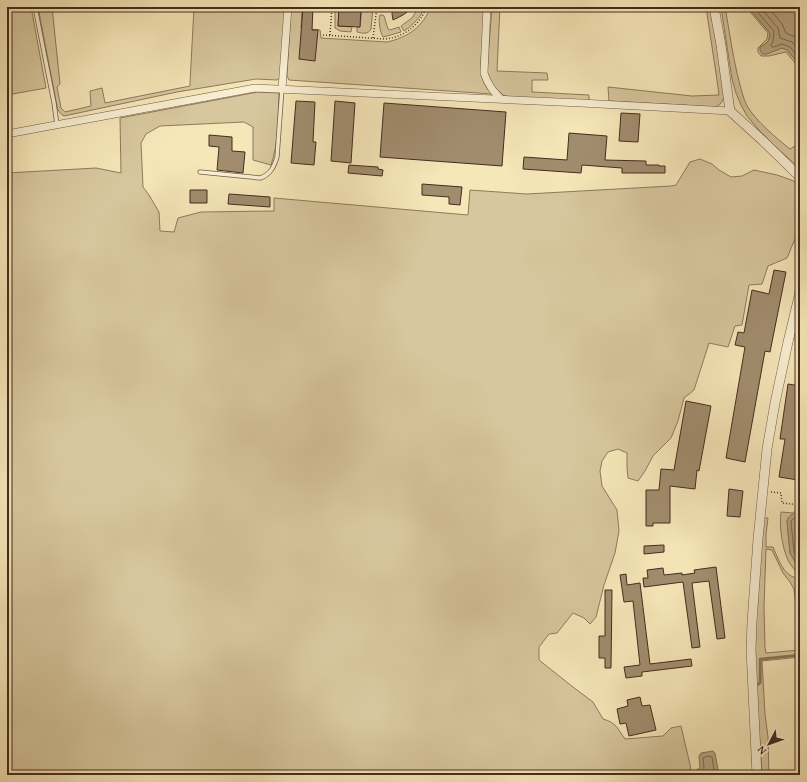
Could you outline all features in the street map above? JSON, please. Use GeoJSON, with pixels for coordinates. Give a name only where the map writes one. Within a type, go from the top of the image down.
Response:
{"type":"FeatureCollection","features":[{"type":"Feature","properties":{"kind":"street"},"geometry":{"type":"LineString","coordinates":[[282,89],[288,7]]}},
{"type":"Feature","properties":{"kind":"street"},"geometry":{"type":"LineString","coordinates":[[487,7],[484,73],[492,90],[501,100]]}},
{"type":"Feature","properties":{"kind":"street"},"geometry":{"type":"LineString","coordinates":[[714,7],[730,111]]}},
{"type":"Feature","properties":{"kind":"street"},"geometry":{"type":"LineString","coordinates":[[7,134],[57,126],[255,88],[730,111],[800,176]]}},
{"type":"Feature","properties":{"kind":"street"},"geometry":{"type":"LineString","coordinates":[[757,775],[751,643],[758,539],[767,449],[775,403],[800,292]]}},
{"type":"Feature","properties":{"kind":"lane"},"geometry":{"type":"LineString","coordinates":[[35,7],[54,103],[57,126]]}},
{"type":"Feature","properties":{"kind":"lane"},"geometry":{"type":"LineString","coordinates":[[200,172],[260,178],[268,174],[275,164],[277,157],[282,89]]}},
{"type":"Feature","properties":{"kind":"path"},"geometry":{"type":"LineString","coordinates":[[330,35],[332,7]]}},
{"type":"Feature","properties":{"kind":"path"},"geometry":{"type":"LineString","coordinates":[[373,38],[377,7]]}},
{"type":"Feature","properties":{"kind":"path"},"geometry":{"type":"LineString","coordinates":[[323,34],[385,39],[392,38],[405,33],[416,24],[427,7]]}},
{"type":"Feature","properties":{"kind":"path"},"geometry":{"type":"LineString","coordinates":[[763,491],[781,494],[782,503],[800,505]]}},
{"type":"Feature","properties":{"kind":"shaded area"},"geometry":{"type":"Polygon","coordinates":[[[31,7],[46,88],[7,95],[7,10],[31,7]]]}},
{"type":"Feature","properties":{"kind":"shaded area"},"geometry":{"type":"Polygon","coordinates":[[[38,7],[52,7],[60,84],[57,87],[61,108],[65,112],[91,106],[90,91],[102,88],[105,103],[190,86],[194,7],[286,7],[281,77],[277,80],[256,79],[177,92],[64,116],[57,108],[38,7]]]}},
{"type":"Feature","properties":{"kind":"shaded area"},"geometry":{"type":"Polygon","coordinates":[[[291,7],[302,7],[301,28],[320,30],[321,38],[387,42],[402,37],[414,30],[419,26],[431,7],[476,7],[476,10],[481,11],[484,14],[481,59],[482,78],[492,94],[289,80],[287,76],[291,7]]]}},
{"type":"Feature","properties":{"kind":"shaded area"},"geometry":{"type":"Polygon","coordinates":[[[335,7],[339,7],[338,26],[352,27],[351,32],[340,31],[335,28],[335,7]]]}},
{"type":"Feature","properties":{"kind":"shaded area"},"geometry":{"type":"Polygon","coordinates":[[[362,7],[373,7],[371,29],[365,33],[357,32],[357,27],[360,27],[362,7]]]}},
{"type":"Feature","properties":{"kind":"shaded area"},"geometry":{"type":"Polygon","coordinates":[[[419,7],[425,7],[416,21],[404,31],[401,26],[412,18],[419,7]]]}},
{"type":"Feature","properties":{"kind":"shaded area"},"geometry":{"type":"Polygon","coordinates":[[[492,7],[500,7],[497,71],[547,73],[548,80],[532,80],[532,92],[589,95],[589,101],[508,97],[503,95],[492,85],[487,72],[492,7]]]}},
{"type":"Feature","properties":{"kind":"shaded area"},"geometry":{"type":"Polygon","coordinates":[[[706,7],[711,7],[725,90],[724,98],[720,104],[715,107],[609,101],[608,87],[692,96],[719,95],[706,7]]]}},
{"type":"Feature","properties":{"kind":"shaded area"},"geometry":{"type":"Polygon","coordinates":[[[721,7],[725,7],[737,73],[742,94],[747,106],[772,134],[790,149],[800,143],[800,168],[757,128],[747,116],[741,105],[732,79],[721,7]]]}},
{"type":"Feature","properties":{"kind":"shaded area"},"geometry":{"type":"Polygon","coordinates":[[[746,7],[748,7],[770,33],[768,42],[760,47],[771,52],[782,48],[787,50],[800,65],[800,69],[786,52],[769,56],[761,56],[758,52],[758,48],[767,39],[768,33],[746,7]]]}},
{"type":"Feature","properties":{"kind":"shaded area"},"geometry":{"type":"Polygon","coordinates":[[[380,15],[384,16],[388,29],[390,30],[399,27],[401,32],[383,37],[379,20],[380,15]]]}},
{"type":"Feature","properties":{"kind":"shaded area"},"geometry":{"type":"Polygon","coordinates":[[[258,92],[279,93],[277,138],[271,165],[253,160],[253,127],[244,122],[160,126],[146,134],[141,143],[143,187],[159,212],[160,231],[174,232],[178,218],[201,212],[274,211],[274,198],[468,215],[470,190],[527,194],[671,186],[676,185],[690,162],[700,159],[712,164],[731,177],[742,176],[754,170],[777,175],[794,181],[800,188],[800,227],[787,258],[768,266],[762,284],[749,285],[742,325],[735,326],[728,347],[709,343],[694,390],[684,398],[678,421],[671,438],[653,456],[638,481],[628,478],[627,453],[618,449],[608,452],[602,461],[600,471],[602,486],[617,510],[619,531],[615,553],[604,585],[596,617],[590,624],[584,618],[573,613],[557,633],[549,634],[539,647],[539,660],[593,702],[603,719],[614,724],[625,739],[663,736],[671,728],[681,726],[691,769],[679,775],[7,775],[7,173],[96,168],[121,173],[120,118],[258,92]]]}},
{"type":"Feature","properties":{"kind":"shaded area"},"geometry":{"type":"Polygon","coordinates":[[[800,305],[800,336],[794,331],[800,305]]]}},
{"type":"Feature","properties":{"kind":"shaded area"},"geometry":{"type":"Polygon","coordinates":[[[781,512],[793,513],[787,521],[790,553],[800,570],[800,640],[794,589],[783,573],[772,550],[766,549],[764,607],[765,648],[766,653],[800,650],[800,655],[760,659],[760,682],[757,684],[758,685],[761,683],[761,660],[795,656],[800,657],[762,661],[768,737],[769,775],[762,775],[754,652],[759,566],[764,518],[768,518],[766,547],[773,547],[784,570],[796,578],[799,576],[789,562],[784,549],[780,518],[781,512]]]}},
{"type":"Feature","properties":{"kind":"water"},"geometry":{"type":"Polygon","coordinates":[[[748,7],[794,7],[800,14],[800,65],[787,50],[782,48],[767,54],[762,54],[760,47],[768,42],[770,33],[748,7]]]}},
{"type":"Feature","properties":{"kind":"water"},"geometry":{"type":"Polygon","coordinates":[[[800,504],[800,570],[790,553],[787,521],[800,504]]]}},
{"type":"Feature","properties":{"kind":"water"},"geometry":{"type":"Polygon","coordinates":[[[713,751],[715,753],[719,775],[698,775],[697,769],[700,769],[699,756],[701,753],[713,751]]]}},
{"type":"Feature","properties":{"kind":"building"},"geometry":{"type":"Polygon","coordinates":[[[303,7],[313,7],[312,30],[318,30],[315,61],[299,59],[303,7]]]}},
{"type":"Feature","properties":{"kind":"building"},"geometry":{"type":"Polygon","coordinates":[[[339,7],[361,7],[360,27],[338,26],[339,7]]]}},
{"type":"Feature","properties":{"kind":"building"},"geometry":{"type":"Polygon","coordinates":[[[393,7],[414,7],[393,20],[393,7]]]}},
{"type":"Feature","properties":{"kind":"building"},"geometry":{"type":"Polygon","coordinates":[[[296,101],[315,102],[313,142],[316,142],[314,165],[291,163],[296,101]]]}},
{"type":"Feature","properties":{"kind":"building"},"geometry":{"type":"Polygon","coordinates":[[[335,101],[355,103],[351,163],[331,161],[335,101]]]}},
{"type":"Feature","properties":{"kind":"building"},"geometry":{"type":"Polygon","coordinates":[[[384,103],[506,112],[502,166],[380,157],[384,103]]]}},
{"type":"Feature","properties":{"kind":"building"},"geometry":{"type":"Polygon","coordinates":[[[621,113],[640,114],[638,142],[619,141],[621,113]]]}},
{"type":"Feature","properties":{"kind":"building"},"geometry":{"type":"Polygon","coordinates":[[[569,133],[607,136],[605,160],[646,161],[646,165],[665,166],[665,173],[622,173],[622,168],[582,165],[581,173],[523,169],[524,157],[567,160],[569,133]]]}},
{"type":"Feature","properties":{"kind":"building"},"geometry":{"type":"Polygon","coordinates":[[[209,135],[232,137],[232,151],[245,152],[243,173],[217,170],[219,147],[209,146],[209,135]]]}},
{"type":"Feature","properties":{"kind":"building"},"geometry":{"type":"Polygon","coordinates":[[[349,165],[378,167],[378,169],[383,170],[382,176],[348,173],[349,165]]]}},
{"type":"Feature","properties":{"kind":"building"},"geometry":{"type":"Polygon","coordinates":[[[422,184],[462,187],[460,205],[449,204],[449,197],[422,195],[422,184]]]}},
{"type":"Feature","properties":{"kind":"building"},"geometry":{"type":"Polygon","coordinates":[[[190,190],[207,190],[207,203],[190,203],[190,190]]]}},
{"type":"Feature","properties":{"kind":"building"},"geometry":{"type":"Polygon","coordinates":[[[229,194],[270,197],[270,207],[228,204],[229,194]]]}},
{"type":"Feature","properties":{"kind":"building"},"geometry":{"type":"Polygon","coordinates":[[[774,270],[786,272],[770,352],[765,351],[745,462],[726,458],[745,347],[735,345],[738,332],[744,333],[752,290],[769,294],[774,270]]]}},
{"type":"Feature","properties":{"kind":"building"},"geometry":{"type":"Polygon","coordinates":[[[788,384],[800,386],[800,467],[798,480],[779,477],[785,439],[780,439],[788,384]]]}},
{"type":"Feature","properties":{"kind":"building"},"geometry":{"type":"Polygon","coordinates":[[[686,401],[711,406],[699,471],[697,470],[695,489],[670,486],[670,523],[653,523],[653,526],[646,526],[646,490],[659,490],[661,469],[674,470],[686,401]]]}},
{"type":"Feature","properties":{"kind":"building"},"geometry":{"type":"Polygon","coordinates":[[[729,489],[743,491],[740,517],[727,516],[729,489]]]}},
{"type":"Feature","properties":{"kind":"building"},"geometry":{"type":"Polygon","coordinates":[[[664,545],[664,552],[644,554],[644,546],[664,545]]]}},
{"type":"Feature","properties":{"kind":"building"},"geometry":{"type":"Polygon","coordinates":[[[716,567],[725,638],[717,639],[709,581],[692,583],[700,647],[692,648],[683,582],[644,587],[643,578],[648,578],[647,570],[663,568],[664,575],[682,573],[682,575],[695,573],[694,570],[716,567]]]}},
{"type":"Feature","properties":{"kind":"building"},"geometry":{"type":"Polygon","coordinates":[[[626,574],[627,585],[640,583],[650,664],[691,659],[692,666],[642,672],[642,676],[626,678],[624,667],[640,665],[633,601],[624,602],[620,575],[626,574]]]}},
{"type":"Feature","properties":{"kind":"building"},"geometry":{"type":"Polygon","coordinates":[[[605,590],[612,590],[611,668],[605,668],[605,658],[599,658],[599,636],[605,636],[605,590]]]}},
{"type":"Feature","properties":{"kind":"building"},"geometry":{"type":"Polygon","coordinates":[[[640,697],[642,706],[650,705],[656,730],[629,736],[626,723],[620,724],[617,709],[628,706],[627,700],[640,697]]]}},
{"type":"Feature","properties":{"kind":"waterway"},"geometry":{"type":"LineString","coordinates":[[757,685],[760,683],[760,659],[800,655]]}}]}
